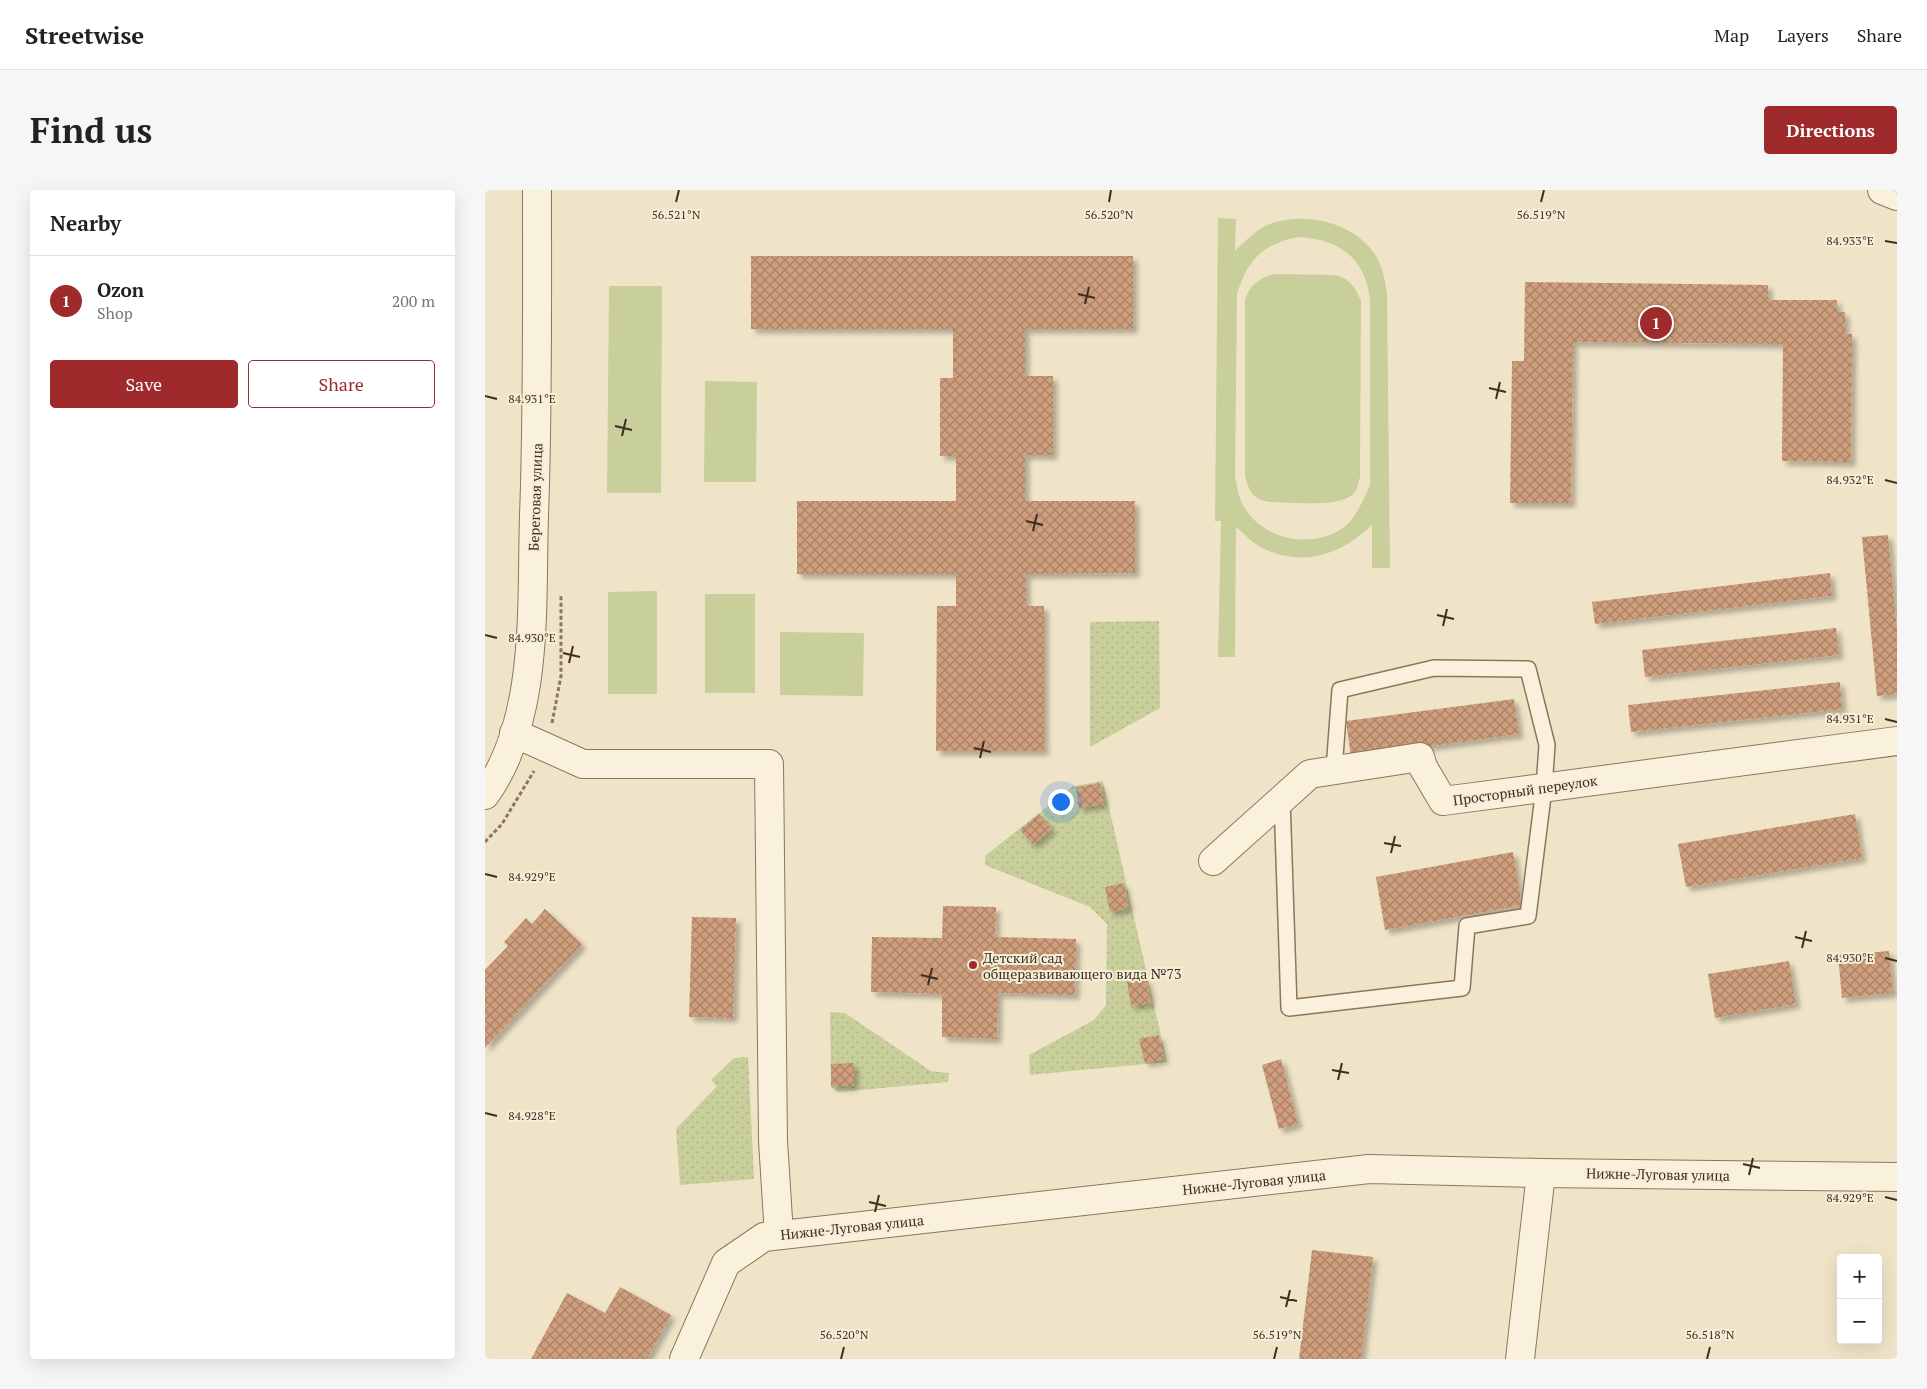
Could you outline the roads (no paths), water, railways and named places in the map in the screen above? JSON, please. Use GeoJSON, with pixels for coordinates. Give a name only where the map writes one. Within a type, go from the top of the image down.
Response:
{"type":"FeatureCollection","features":[{"type":"Feature","properties":{"kind":"street","name":"Береговая улица"},"geometry":{"type":"LineString","coordinates":[[485,795],[510,749],[524,700],[529,660],[537,442],[537,190]]}},
{"type":"Feature","properties":{"kind":"street"},"geometry":{"type":"LineString","coordinates":[[1883,190],[1897,196]]}},
{"type":"Feature","properties":{"kind":"street"},"geometry":{"type":"LineString","coordinates":[[514,733],[583,764],[769,764],[773,1140],[779,1235]]}},
{"type":"Feature","properties":{"kind":"street","name":"Просторный переулок"},"geometry":{"type":"LineString","coordinates":[[1213,861],[1310,774],[1420,757],[1423,767],[1443,801],[1897,741]]}},
{"type":"Feature","properties":{"kind":"street","name":"Нижне-Луговая улица"},"geometry":{"type":"LineString","coordinates":[[684,1359],[726,1263],[765,1237],[1369,1168],[1541,1173],[1897,1177]]}},
{"type":"Feature","properties":{"kind":"street"},"geometry":{"type":"LineString","coordinates":[[1520,1359],[1541,1173]]}},
{"type":"Feature","properties":{"kind":"lane"},"geometry":{"type":"LineString","coordinates":[[1282,799],[1289,1008],[1462,988],[1467,926],[1528,916],[1545,788],[1547,745],[1528,669],[1434,668],[1340,690],[1334,770]]}},
{"type":"Feature","properties":{"kind":"place","name":"Ozon"},"geometry":{"type":"Point","coordinates":[1656,323]}},
{"type":"Feature","properties":{"kind":"place","name":"Детский сад общеразвивающего вида №73"},"geometry":{"type":"Point","coordinates":[973,965]}}]}
